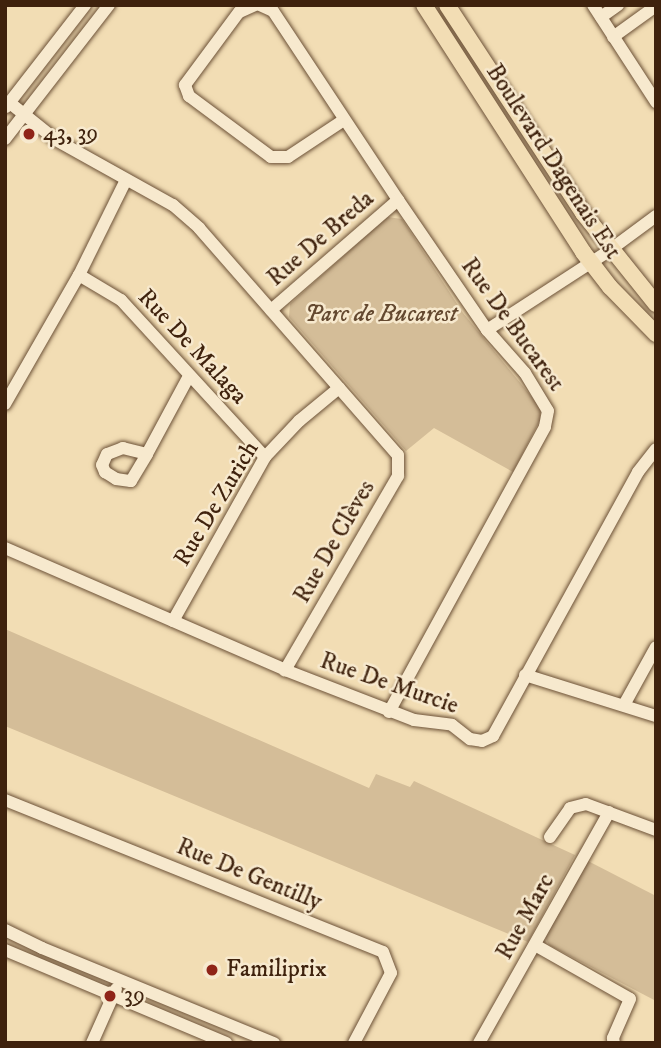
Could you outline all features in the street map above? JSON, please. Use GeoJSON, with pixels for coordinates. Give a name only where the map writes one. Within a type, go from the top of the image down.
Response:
{"type":"FeatureCollection","features":[{"type":"Feature","properties":{"kind":"main road","name":"Boulevard Dagenais Est"},"geometry":{"type":"LineString","coordinates":[[424,5],[590,263],[656,334]]}},
{"type":"Feature","properties":{"kind":"main road","name":"Boulevard Dagenais Est"},"geometry":{"type":"LineString","coordinates":[[447,5],[610,250],[656,304]]}},
{"type":"Feature","properties":{"kind":"street"},"geometry":{"type":"LineString","coordinates":[[7,105],[85,5]]}},
{"type":"Feature","properties":{"kind":"street"},"geometry":{"type":"LineString","coordinates":[[5,139],[109,5]]}},
{"type":"Feature","properties":{"kind":"street","name":"Rue De Bucarest"},"geometry":{"type":"LineString","coordinates":[[344,120],[288,157],[271,156],[189,96],[184,85],[239,12],[258,5],[273,11],[487,330],[545,400],[548,411],[545,427],[389,712]]}},
{"type":"Feature","properties":{"kind":"street"},"geometry":{"type":"LineString","coordinates":[[593,5],[656,102]]}},
{"type":"Feature","properties":{"kind":"street"},"geometry":{"type":"LineString","coordinates":[[601,17],[618,5]]}},
{"type":"Feature","properties":{"kind":"street"},"geometry":{"type":"LineString","coordinates":[[613,37],[656,6]]}},
{"type":"Feature","properties":{"kind":"street","name":"Rue De Clèves"},"geometry":{"type":"LineString","coordinates":[[7,105],[25,114],[56,140],[173,205],[190,220],[228,257],[398,455],[398,476],[285,670]]}},
{"type":"Feature","properties":{"kind":"street"},"geometry":{"type":"LineString","coordinates":[[5,404],[79,275],[126,180]]}},
{"type":"Feature","properties":{"kind":"street","name":"Rue De Breda"},"geometry":{"type":"LineString","coordinates":[[271,310],[398,200]]}},
{"type":"Feature","properties":{"kind":"street"},"geometry":{"type":"LineString","coordinates":[[487,330],[610,250],[656,216]]}},
{"type":"Feature","properties":{"kind":"street","name":"Rue De Malaga"},"geometry":{"type":"LineString","coordinates":[[79,275],[121,300],[265,457]]}},
{"type":"Feature","properties":{"kind":"street"},"geometry":{"type":"LineString","coordinates":[[147,454],[189,376]]}},
{"type":"Feature","properties":{"kind":"street","name":"Rue De Zurich"},"geometry":{"type":"LineString","coordinates":[[173,621],[265,457],[299,421],[339,388]]}},
{"type":"Feature","properties":{"kind":"street","name":"Rue De Murcie"},"geometry":{"type":"LineString","coordinates":[[5,548],[285,670],[389,712],[414,720],[452,725],[470,739],[482,741],[493,736],[638,472],[656,449]]}},
{"type":"Feature","properties":{"kind":"street"},"geometry":{"type":"LineString","coordinates":[[624,705],[656,647]]}},
{"type":"Feature","properties":{"kind":"street"},"geometry":{"type":"LineString","coordinates":[[525,675],[656,716]]}},
{"type":"Feature","properties":{"kind":"street","name":"Rue De Gentilly"},"geometry":{"type":"LineString","coordinates":[[5,800],[383,952],[391,973],[354,1043]]}},
{"type":"Feature","properties":{"kind":"street"},"geometry":{"type":"LineString","coordinates":[[550,837],[570,808],[586,804],[656,830]]}},
{"type":"Feature","properties":{"kind":"street","name":"Rue Marc"},"geometry":{"type":"LineString","coordinates":[[479,1043],[609,812]]}},
{"type":"Feature","properties":{"kind":"street"},"geometry":{"type":"LineString","coordinates":[[5,930],[274,1043]]}},
{"type":"Feature","properties":{"kind":"street"},"geometry":{"type":"LineString","coordinates":[[535,945],[630,999],[613,1038],[614,1043]]}},
{"type":"Feature","properties":{"kind":"street"},"geometry":{"type":"LineString","coordinates":[[5,950],[226,1043]]}},
{"type":"Feature","properties":{"kind":"street"},"geometry":{"type":"LineString","coordinates":[[92,1043],[120,979]]}},
{"type":"Feature","properties":{"kind":"green space","name":"Parc de Bucarest"},"geometry":{"type":"Polygon","coordinates":[[[387,217],[402,219],[463,313],[540,407],[540,420],[513,472],[434,428],[406,451],[289,317],[290,304],[387,217]]]}},
{"type":"Feature","properties":{"kind":"green space"},"geometry":{"type":"Polygon","coordinates":[[[5,629],[369,788],[376,774],[410,787],[414,781],[575,855],[528,942],[5,726],[5,629]]]}},
{"type":"Feature","properties":{"kind":"green space"},"geometry":{"type":"Polygon","coordinates":[[[588,861],[656,896],[656,1001],[549,945],[545,937],[588,861]]]}},
{"type":"Feature","properties":{"kind":"place","name":"43, 39"},"geometry":{"type":"Point","coordinates":[29,134]}},
{"type":"Feature","properties":{"kind":"place","name":"Familiprix"},"geometry":{"type":"Point","coordinates":[212,970]}},
{"type":"Feature","properties":{"kind":"place","name":"39"},"geometry":{"type":"Point","coordinates":[110,996]}}]}
